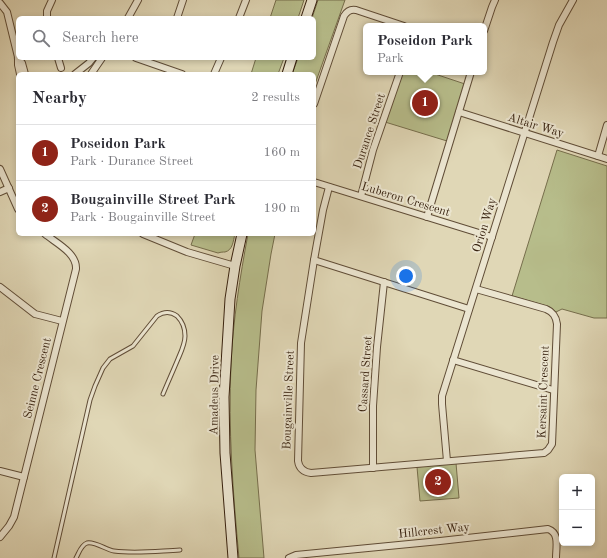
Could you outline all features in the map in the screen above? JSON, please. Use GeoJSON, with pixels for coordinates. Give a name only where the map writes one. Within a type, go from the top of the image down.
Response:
{"type":"FeatureCollection","features":[{"type":"Feature","properties":{"kind":"street"},"geometry":{"type":"LineString","coordinates":[[47,16],[47,11],[52,0]]}},
{"type":"Feature","properties":{"kind":"street"},"geometry":{"type":"LineString","coordinates":[[129,16],[138,0]]}},
{"type":"Feature","properties":{"kind":"street"},"geometry":{"type":"LineString","coordinates":[[178,16],[183,0]]}},
{"type":"Feature","properties":{"kind":"street"},"geometry":{"type":"LineString","coordinates":[[240,16],[246,0]]}},
{"type":"Feature","properties":{"kind":"street"},"geometry":{"type":"LineString","coordinates":[[307,16],[312,0]]}},
{"type":"Feature","properties":{"kind":"street"},"geometry":{"type":"LineString","coordinates":[[487,23],[495,0]]}},
{"type":"Feature","properties":{"kind":"street","name":"Orion Way"},"geometry":{"type":"LineString","coordinates":[[447,461],[442,399],[552,42],[573,0]]}},
{"type":"Feature","properties":{"kind":"street"},"geometry":{"type":"LineString","coordinates":[[0,3],[7,12],[16,50]]}},
{"type":"Feature","properties":{"kind":"street"},"geometry":{"type":"LineString","coordinates":[[316,98],[344,16],[347,12],[356,10],[395,23]]}},
{"type":"Feature","properties":{"kind":"street"},"geometry":{"type":"LineString","coordinates":[[18,60],[20,72]]}},
{"type":"Feature","properties":{"kind":"street"},"geometry":{"type":"LineString","coordinates":[[20,60],[24,72]]}},
{"type":"Feature","properties":{"kind":"street"},"geometry":{"type":"LineString","coordinates":[[59,60],[61,68]]}},
{"type":"Feature","properties":{"kind":"street"},"geometry":{"type":"LineString","coordinates":[[78,72],[89,64],[92,60]]}},
{"type":"Feature","properties":{"kind":"street"},"geometry":{"type":"LineString","coordinates":[[92,72],[101,60]]}},
{"type":"Feature","properties":{"kind":"street"},"geometry":{"type":"LineString","coordinates":[[142,60],[176,72]]}},
{"type":"Feature","properties":{"kind":"street"},"geometry":{"type":"LineString","coordinates":[[215,72],[220,60]]}},
{"type":"Feature","properties":{"kind":"street"},"geometry":{"type":"LineString","coordinates":[[288,72],[291,60]]}},
{"type":"Feature","properties":{"kind":"street","name":"Durance Street"},"geometry":{"type":"LineString","coordinates":[[361,196],[373,150],[399,75]]}},
{"type":"Feature","properties":{"kind":"street"},"geometry":{"type":"LineString","coordinates":[[427,217],[470,75]]}},
{"type":"Feature","properties":{"kind":"street","name":"Altair Way"},"geometry":{"type":"LineString","coordinates":[[459,112],[607,158]]}},
{"type":"Feature","properties":{"kind":"street"},"geometry":{"type":"LineString","coordinates":[[598,156],[607,125]]}},
{"type":"Feature","properties":{"kind":"street"},"geometry":{"type":"LineString","coordinates":[[0,169],[16,204]]}},
{"type":"Feature","properties":{"kind":"street","name":"Luberon Crescent"},"geometry":{"type":"LineString","coordinates":[[316,183],[492,237]]}},
{"type":"Feature","properties":{"kind":"street","name":"Bougainville Street"},"geometry":{"type":"LineString","coordinates":[[329,187],[323,210],[314,260],[301,343],[298,464],[303,470],[311,473],[447,461]]}},
{"type":"Feature","properties":{"kind":"street"},"geometry":{"type":"LineString","coordinates":[[0,192],[9,188]]}},
{"type":"Feature","properties":{"kind":"street","name":"Seinne Crescent"},"geometry":{"type":"LineString","coordinates":[[0,537],[14,517],[62,321],[76,272],[76,262],[71,254],[48,236]]}},
{"type":"Feature","properties":{"kind":"street"},"geometry":{"type":"LineString","coordinates":[[148,236],[187,252],[235,266]]}},
{"type":"Feature","properties":{"kind":"street","name":"Amadeus Drive"},"geometry":{"type":"LineString","coordinates":[[233,558],[225,453],[224,397],[230,299],[242,236]]}},
{"type":"Feature","properties":{"kind":"street"},"geometry":{"type":"LineString","coordinates":[[314,260],[469,309]]}},
{"type":"Feature","properties":{"kind":"street","name":"Cassard Street"},"geometry":{"type":"LineString","coordinates":[[373,468],[373,406],[376,347],[384,282]]}},
{"type":"Feature","properties":{"kind":"street"},"geometry":{"type":"LineString","coordinates":[[0,287],[35,314],[62,321]]}},
{"type":"Feature","properties":{"kind":"street","name":"Kersaint Crescent"},"geometry":{"type":"LineString","coordinates":[[447,461],[546,452],[552,444],[557,324],[556,317],[553,313],[546,309],[476,288]]}},
{"type":"Feature","properties":{"kind":"street"},"geometry":{"type":"LineString","coordinates":[[453,360],[554,390]]}},
{"type":"Feature","properties":{"kind":"street"},"geometry":{"type":"LineString","coordinates":[[0,471],[24,478]]}},
{"type":"Feature","properties":{"kind":"street","name":"Hillcrest Way"},"geometry":{"type":"LineString","coordinates":[[289,558],[296,555],[548,529],[554,532],[557,537],[556,558]]}},
{"type":"Feature","properties":{"kind":"lane"},"geometry":{"type":"LineString","coordinates":[[54,558],[90,400],[103,368],[110,359],[133,346],[157,316],[167,312],[177,316],[181,321],[184,327],[185,336],[181,351],[163,394]]}},
{"type":"Feature","properties":{"kind":"lane"},"geometry":{"type":"LineString","coordinates":[[76,558],[82,547],[88,543],[120,551],[143,552],[180,550]]}},
{"type":"Feature","properties":{"kind":"green space"},"geometry":{"type":"Polygon","coordinates":[[[276,0],[304,0],[299,16],[271,16],[276,0]]]}},
{"type":"Feature","properties":{"kind":"green space"},"geometry":{"type":"Polygon","coordinates":[[[318,0],[345,0],[316,81],[316,72],[293,72],[297,60],[316,60],[316,16],[313,16],[318,0]]]}},
{"type":"Feature","properties":{"kind":"green space"},"geometry":{"type":"Polygon","coordinates":[[[255,60],[283,60],[279,72],[252,72],[255,60]]]}},
{"type":"Feature","properties":{"kind":"green space"},"geometry":{"type":"Polygon","coordinates":[[[402,75],[438,75],[465,84],[447,141],[385,122],[402,75]]]}},
{"type":"Feature","properties":{"kind":"green space"},"geometry":{"type":"Polygon","coordinates":[[[557,150],[607,166],[607,318],[594,318],[562,309],[556,312],[550,307],[512,296],[557,150]]]}},
{"type":"Feature","properties":{"kind":"green space"},"geometry":{"type":"Polygon","coordinates":[[[194,236],[234,236],[230,249],[225,252],[218,253],[191,245],[194,236]]]}},
{"type":"Feature","properties":{"kind":"green space"},"geometry":{"type":"Polygon","coordinates":[[[248,236],[275,236],[262,311],[256,390],[255,450],[264,558],[239,558],[235,509],[230,388],[233,331],[248,236]]]}},
{"type":"Feature","properties":{"kind":"green space"},"geometry":{"type":"Polygon","coordinates":[[[456,463],[459,498],[420,501],[417,467],[456,463]]]}},
{"type":"Feature","properties":{"kind":"place","name":"Poseidon Park"},"geometry":{"type":"Point","coordinates":[425,103]}},
{"type":"Feature","properties":{"kind":"place","name":"Bougainville Street Park"},"geometry":{"type":"Point","coordinates":[438,482]}}]}
